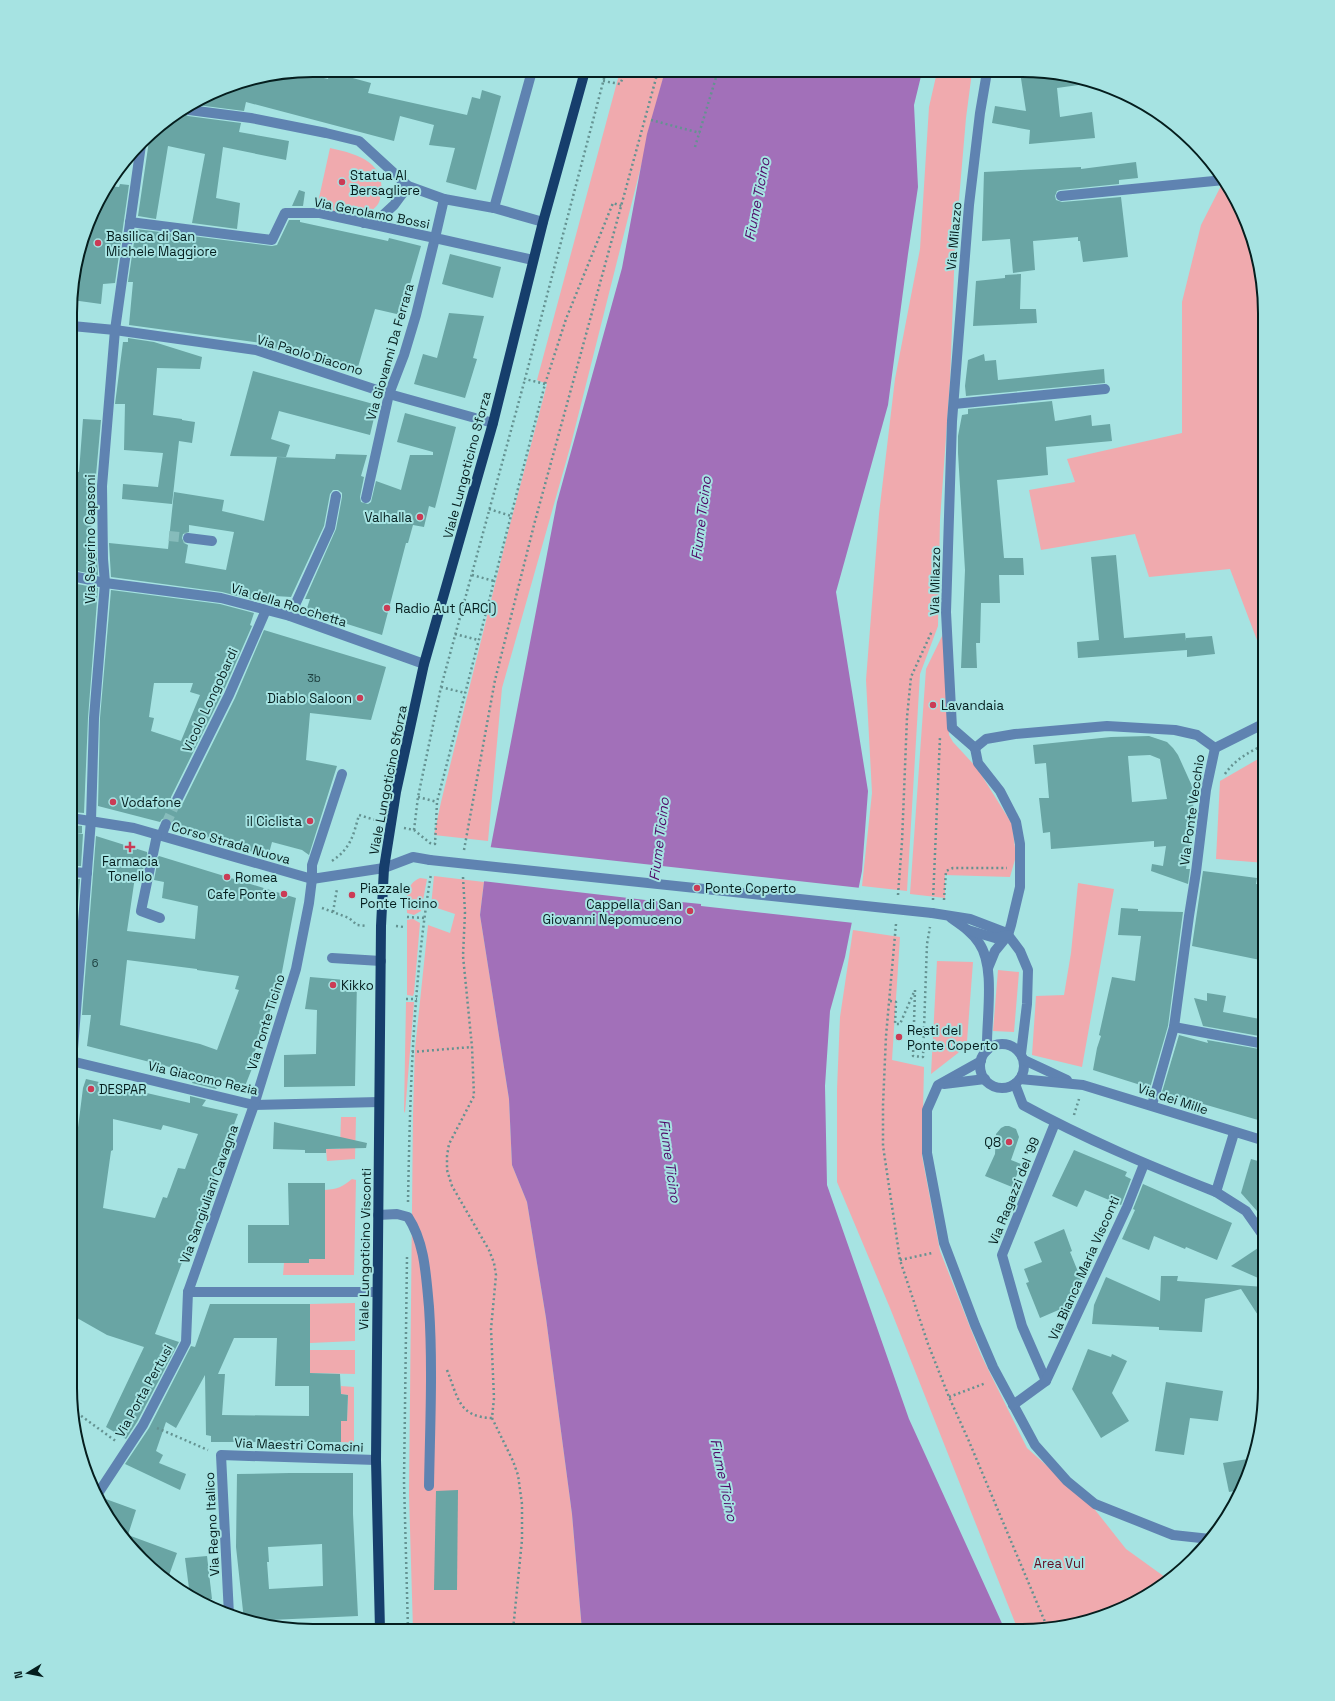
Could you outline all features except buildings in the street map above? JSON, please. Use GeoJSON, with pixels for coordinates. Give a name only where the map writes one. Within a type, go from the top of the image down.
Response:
{"type":"FeatureCollection","features":[{"type":"Feature","properties":{"kind":"main road","name":"Viale Lungoticino Sforza"},"geometry":{"type":"LineString","coordinates":[[384,868],[397,785],[424,664],[493,423],[533,260],[583,77]]}},
{"type":"Feature","properties":{"kind":"main road","name":"Viale Lungoticino Visconti"},"geometry":{"type":"LineString","coordinates":[[380,1624],[376,1460],[381,926],[384,868]]}},
{"type":"Feature","properties":{"kind":"street"},"geometry":{"type":"LineString","coordinates":[[494,208],[530,77]]}},
{"type":"Feature","properties":{"kind":"street","name":"Via Milazzo"},"geometry":{"type":"LineString","coordinates":[[975,748],[952,728],[946,612],[954,404],[969,205],[980,113],[986,77]]}},
{"type":"Feature","properties":{"kind":"street"},"geometry":{"type":"LineString","coordinates":[[193,110],[251,118],[359,141],[408,186],[444,199],[494,208],[543,222]]}},
{"type":"Feature","properties":{"kind":"street","name":"Via Severino Capsoni"},"geometry":{"type":"LineString","coordinates":[[77,990],[92,820],[94,718],[105,583],[103,559],[102,486],[115,330],[140,153]]}},
{"type":"Feature","properties":{"kind":"street"},"geometry":{"type":"LineString","coordinates":[[1061,196],[1217,181]]}},
{"type":"Feature","properties":{"kind":"street"},"geometry":{"type":"LineString","coordinates":[[364,223],[380,218],[394,205],[408,186]]}},
{"type":"Feature","properties":{"kind":"street","name":"Via Giovanni Da Ferrara"},"geometry":{"type":"LineString","coordinates":[[366,498],[389,394],[404,355],[416,315],[444,199]]}},
{"type":"Feature","properties":{"kind":"street","name":"Via Gerolamo Bossi"},"geometry":{"type":"LineString","coordinates":[[130,222],[272,240],[285,213],[320,214],[533,260]]}},
{"type":"Feature","properties":{"kind":"street","name":"Via Paolo Diacono"},"geometry":{"type":"LineString","coordinates":[[77,326],[115,330],[256,350],[389,394],[493,423]]}},
{"type":"Feature","properties":{"kind":"street"},"geometry":{"type":"LineString","coordinates":[[954,404],[1105,389]]}},
{"type":"Feature","properties":{"kind":"street"},"geometry":{"type":"LineString","coordinates":[[290,616],[330,528],[336,496]]}},
{"type":"Feature","properties":{"kind":"street"},"geometry":{"type":"LineString","coordinates":[[188,538],[212,541]]}},
{"type":"Feature","properties":{"kind":"street","name":"Via della Rocchetta"},"geometry":{"type":"LineString","coordinates":[[77,577],[105,583],[221,598],[290,616],[424,664]]}},
{"type":"Feature","properties":{"kind":"street","name":"Vicolo Longobardi"},"geometry":{"type":"LineString","coordinates":[[177,800],[229,695],[266,610]]}},
{"type":"Feature","properties":{"kind":"street","name":"Via Ponte Vecchio"},"geometry":{"type":"LineString","coordinates":[[975,748],[986,739],[1107,726],[1176,730],[1197,736],[1215,748],[1206,790],[1174,1027],[1152,1105]]}},
{"type":"Feature","properties":{"kind":"street"},"geometry":{"type":"LineString","coordinates":[[1215,748],[1258,726]]}},
{"type":"Feature","properties":{"kind":"street"},"geometry":{"type":"LineString","coordinates":[[975,748],[978,764],[1000,791],[1016,822],[1020,844],[1020,887],[1008,935],[996,951],[988,968]]}},
{"type":"Feature","properties":{"kind":"street"},"geometry":{"type":"LineString","coordinates":[[309,903],[312,865],[342,774]]}},
{"type":"Feature","properties":{"kind":"street","name":"Corso Strada Nuova"},"geometry":{"type":"LineString","coordinates":[[77,819],[134,828],[312,879],[384,868]]}},
{"type":"Feature","properties":{"kind":"street"},"geometry":{"type":"LineString","coordinates":[[160,918],[141,911],[152,858],[159,836],[166,824]]}},
{"type":"Feature","properties":{"kind":"street"},"geometry":{"type":"LineString","coordinates":[[384,868],[413,857],[430,860],[948,916],[970,919],[1008,935],[1020,951],[1028,970],[1027,1004],[1022,1057],[1024,1072],[1017,1081],[1002,1088],[990,1084],[985,1079],[980,1066],[981,1060],[987,1050],[988,968],[985,955],[979,943],[968,930],[948,916]]}},
{"type":"Feature","properties":{"kind":"street"},"geometry":{"type":"LineString","coordinates":[[77,872],[87,873]]}},
{"type":"Feature","properties":{"kind":"street","name":"Via Ponte Ticino"},"geometry":{"type":"LineString","coordinates":[[254,1105],[296,969],[309,903]]}},
{"type":"Feature","properties":{"kind":"street"},"geometry":{"type":"LineString","coordinates":[[968,930],[994,938],[1008,935]]}},
{"type":"Feature","properties":{"kind":"street"},"geometry":{"type":"LineString","coordinates":[[332,958],[381,961]]}},
{"type":"Feature","properties":{"kind":"street"},"geometry":{"type":"LineString","coordinates":[[1174,1027],[1258,1043]]}},
{"type":"Feature","properties":{"kind":"street"},"geometry":{"type":"LineString","coordinates":[[987,1050],[998,1044],[1005,1044],[1017,1049],[1022,1057]]}},
{"type":"Feature","properties":{"kind":"street","name":"Via dei Mille"},"geometry":{"type":"LineString","coordinates":[[1022,1057],[1078,1084],[1152,1105],[1258,1139]]}},
{"type":"Feature","properties":{"kind":"street"},"geometry":{"type":"LineString","coordinates":[[981,1060],[938,1085],[927,1110],[927,1154],[944,1243],[975,1326],[999,1378],[1035,1445],[1067,1481],[1095,1504],[1173,1535],[1204,1538]]}},
{"type":"Feature","properties":{"kind":"street","name":"Via Giacomo Rezia"},"geometry":{"type":"LineString","coordinates":[[77,1062],[254,1105],[379,1102]]}},
{"type":"Feature","properties":{"kind":"street"},"geometry":{"type":"LineString","coordinates":[[938,1085],[985,1079]]}},
{"type":"Feature","properties":{"kind":"street"},"geometry":{"type":"LineString","coordinates":[[1017,1081],[1023,1105],[1055,1123],[1144,1164],[1216,1192],[1246,1211],[1258,1228]]}},
{"type":"Feature","properties":{"kind":"street","name":"Via dei Mille"},"geometry":{"type":"LineString","coordinates":[[1017,1081],[1078,1084]]}},
{"type":"Feature","properties":{"kind":"street","name":"Via Sangiuliani Cavagna"},"geometry":{"type":"LineString","coordinates":[[188,1292],[254,1105]]}},
{"type":"Feature","properties":{"kind":"street","name":"Via Ragazzi del '99"},"geometry":{"type":"LineString","coordinates":[[1046,1381],[1022,1326],[1002,1255],[1055,1123]]}},
{"type":"Feature","properties":{"kind":"street"},"geometry":{"type":"LineString","coordinates":[[1216,1192],[1234,1132]]}},
{"type":"Feature","properties":{"kind":"street","name":"Via Bianca Maria Visconti"},"geometry":{"type":"LineString","coordinates":[[1046,1381],[1127,1207],[1144,1164]]}},
{"type":"Feature","properties":{"kind":"street"},"geometry":{"type":"LineString","coordinates":[[378,1214],[397,1214],[408,1216],[416,1229],[421,1242],[427,1286],[431,1347],[429,1486]]}},
{"type":"Feature","properties":{"kind":"street"},"geometry":{"type":"LineString","coordinates":[[188,1292],[377,1292]]}},
{"type":"Feature","properties":{"kind":"street","name":"Via Porta Pertusi"},"geometry":{"type":"LineString","coordinates":[[100,1489],[144,1423],[186,1342],[188,1292]]}},
{"type":"Feature","properties":{"kind":"street"},"geometry":{"type":"LineString","coordinates":[[1013,1406],[1046,1381]]}},
{"type":"Feature","properties":{"kind":"street","name":"Via Maestri Comacini"},"geometry":{"type":"LineString","coordinates":[[221,1455],[376,1460]]}},
{"type":"Feature","properties":{"kind":"street","name":"Via Regno Italico"},"geometry":{"type":"LineString","coordinates":[[221,1455],[230,1608]]}},
{"type":"Feature","properties":{"kind":"path"},"geometry":{"type":"LineString","coordinates":[[414,830],[418,797],[441,687],[525,379],[604,77]]}},
{"type":"Feature","properties":{"kind":"path"},"geometry":{"type":"LineString","coordinates":[[603,81],[620,84],[623,77]]}},
{"type":"Feature","properties":{"kind":"path"},"geometry":{"type":"LineString","coordinates":[[464,852],[495,680],[535,521],[656,77]]}},
{"type":"Feature","properties":{"kind":"path"},"geometry":{"type":"LineString","coordinates":[[696,147],[717,77]]}},
{"type":"Feature","properties":{"kind":"path"},"geometry":{"type":"LineString","coordinates":[[650,120],[700,133]]}},
{"type":"Feature","properties":{"kind":"path"},"geometry":{"type":"LineString","coordinates":[[312,865],[328,863],[343,852],[352,841],[359,815],[391,825],[414,830],[430,843],[434,844],[437,802],[545,384],[566,319],[613,203],[622,206]]}},
{"type":"Feature","properties":{"kind":"path"},"geometry":{"type":"LineString","coordinates":[[525,379],[545,384]]}},
{"type":"Feature","properties":{"kind":"path"},"geometry":{"type":"LineString","coordinates":[[489,509],[511,516]]}},
{"type":"Feature","properties":{"kind":"path"},"geometry":{"type":"LineString","coordinates":[[472,575],[494,581]]}},
{"type":"Feature","properties":{"kind":"path"},"geometry":{"type":"LineString","coordinates":[[898,902],[907,717],[911,676],[937,619],[946,612]]}},
{"type":"Feature","properties":{"kind":"path"},"geometry":{"type":"LineString","coordinates":[[455,634],[478,640]]}},
{"type":"Feature","properties":{"kind":"path"},"geometry":{"type":"LineString","coordinates":[[441,687],[465,694]]}},
{"type":"Feature","properties":{"kind":"path"},"geometry":{"type":"LineString","coordinates":[[940,729],[933,898],[944,900],[946,871],[953,868],[1003,869],[1010,865]]}},
{"type":"Feature","properties":{"kind":"path"},"geometry":{"type":"LineString","coordinates":[[1206,790],[1217,786],[1231,765],[1247,753],[1258,748]]}},
{"type":"Feature","properties":{"kind":"path"},"geometry":{"type":"LineString","coordinates":[[418,797],[437,802]]}},
{"type":"Feature","properties":{"kind":"path"},"geometry":{"type":"LineString","coordinates":[[408,1216],[412,1052],[424,918],[431,873]]}},
{"type":"Feature","properties":{"kind":"path"},"geometry":{"type":"LineString","coordinates":[[463,876],[465,912],[463,956],[472,1047],[474,1096],[449,1144],[447,1170],[452,1186],[489,1250],[494,1263],[496,1275],[491,1329],[494,1398],[492,1418],[513,1461],[518,1475],[522,1504],[522,1540],[514,1624]]}},
{"type":"Feature","properties":{"kind":"path"},"geometry":{"type":"LineString","coordinates":[[309,903],[350,918],[357,925],[381,926]]}},
{"type":"Feature","properties":{"kind":"path"},"geometry":{"type":"LineString","coordinates":[[407,917],[424,918]]}},
{"type":"Feature","properties":{"kind":"path"},"geometry":{"type":"LineString","coordinates":[[896,918],[886,1036],[883,1146],[900,1260],[928,1344],[949,1397],[1045,1622]]}},
{"type":"Feature","properties":{"kind":"path"},"geometry":{"type":"LineString","coordinates":[[890,1001],[896,1002],[895,1024],[900,1024],[914,990],[913,1056],[923,1056],[930,928]]}},
{"type":"Feature","properties":{"kind":"path"},"geometry":{"type":"LineString","coordinates":[[406,999],[417,999]]}},
{"type":"Feature","properties":{"kind":"path"},"geometry":{"type":"LineString","coordinates":[[412,1052],[472,1047]]}},
{"type":"Feature","properties":{"kind":"path"},"geometry":{"type":"LineString","coordinates":[[1069,1129],[1077,1108],[1078,1084]]}},
{"type":"Feature","properties":{"kind":"path"},"geometry":{"type":"LineString","coordinates":[[900,1260],[947,1249]]}},
{"type":"Feature","properties":{"kind":"path"},"geometry":{"type":"LineString","coordinates":[[407,1255],[404,1481],[408,1624]]}},
{"type":"Feature","properties":{"kind":"path"},"geometry":{"type":"LineString","coordinates":[[446,1369],[463,1408],[470,1414],[480,1418],[492,1418]]}},
{"type":"Feature","properties":{"kind":"path"},"geometry":{"type":"LineString","coordinates":[[949,1397],[999,1378]]}},
{"type":"Feature","properties":{"kind":"path"},"geometry":{"type":"LineString","coordinates":[[79,1414],[127,1449]]}},
{"type":"Feature","properties":{"kind":"path"},"geometry":{"type":"LineString","coordinates":[[144,1423],[221,1455]]}},
{"type":"Feature","properties":{"kind":"green space"},"geometry":{"type":"Polygon","coordinates":[[[618,77],[663,77],[571,444],[502,688],[488,841],[434,835],[508,532],[547,384],[537,380],[618,77]]]}},
{"type":"Feature","properties":{"kind":"green space"},"geometry":{"type":"Polygon","coordinates":[[[936,77],[971,77],[966,118],[955,246],[950,381],[940,520],[938,626],[920,674],[907,891],[862,886],[872,793],[866,680],[879,514],[895,379],[920,249],[929,107],[936,77]]]}},
{"type":"Feature","properties":{"kind":"green space"},"geometry":{"type":"Polygon","coordinates":[[[330,148],[351,153],[360,157],[369,162],[376,169],[380,177],[382,187],[379,202],[371,211],[363,214],[351,214],[317,207],[330,148]]]}},
{"type":"Feature","properties":{"kind":"green space"},"geometry":{"type":"Polygon","coordinates":[[[1221,186],[1234,209],[1240,223],[1250,252],[1256,282],[1258,313],[1258,643],[1230,569],[1149,577],[1135,534],[1041,550],[1029,490],[1075,482],[1067,459],[1182,433],[1182,302],[1201,225],[1221,186]]]}},
{"type":"Feature","properties":{"kind":"green space"},"geometry":{"type":"Polygon","coordinates":[[[944,632],[949,735],[953,742],[977,768],[1012,824],[1016,856],[1010,877],[945,875],[945,898],[910,894],[926,669],[944,632]]]}},
{"type":"Feature","properties":{"kind":"green space"},"geometry":{"type":"Polygon","coordinates":[[[1258,759],[1258,862],[1216,859],[1220,781],[1258,759]]]}},
{"type":"Feature","properties":{"kind":"green space"},"geometry":{"type":"Polygon","coordinates":[[[434,876],[484,882],[480,915],[509,1099],[512,1165],[527,1202],[546,1318],[572,1514],[581,1624],[413,1624],[409,1494],[415,1049],[428,925],[450,933],[455,914],[431,906],[434,876]]]}},
{"type":"Feature","properties":{"kind":"green space"},"geometry":{"type":"Polygon","coordinates":[[[420,878],[427,879],[421,911],[414,915],[407,913],[408,892],[412,884],[420,878]]]}},
{"type":"Feature","properties":{"kind":"green space"},"geometry":{"type":"Polygon","coordinates":[[[1078,883],[1114,889],[1082,1067],[1032,1055],[1036,996],[1064,995],[1071,953],[1078,883]]]}},
{"type":"Feature","properties":{"kind":"green space"},"geometry":{"type":"Polygon","coordinates":[[[413,919],[420,923],[413,996],[407,995],[407,920],[413,919]]]}},
{"type":"Feature","properties":{"kind":"green space","name":"Area Vul"},"geometry":{"type":"Polygon","coordinates":[[[853,930],[900,937],[892,1060],[924,1067],[922,1156],[940,1251],[981,1355],[1027,1448],[1092,1506],[1126,1549],[1164,1576],[1126,1600],[1083,1616],[1053,1622],[1016,1624],[890,1308],[837,1182],[837,1089],[840,1017],[853,930]]]}},
{"type":"Feature","properties":{"kind":"green space"},"geometry":{"type":"Polygon","coordinates":[[[937,961],[973,962],[967,1041],[958,1053],[931,1074],[937,961]]]}},
{"type":"Feature","properties":{"kind":"green space"},"geometry":{"type":"Polygon","coordinates":[[[998,970],[1019,972],[1014,1032],[993,1031],[998,970]]]}},
{"type":"Feature","properties":{"kind":"green space"},"geometry":{"type":"Polygon","coordinates":[[[406,1002],[414,1002],[405,1113],[404,1111],[406,1002]]]}},
{"type":"Feature","properties":{"kind":"green space"},"geometry":{"type":"Polygon","coordinates":[[[341,1117],[356,1117],[355,1159],[327,1161],[326,1149],[340,1149],[341,1117]]]}},
{"type":"Feature","properties":{"kind":"green space"},"geometry":{"type":"Polygon","coordinates":[[[352,1179],[356,1180],[354,1275],[283,1275],[284,1263],[309,1259],[325,1259],[325,1190],[340,1187],[352,1179]]]}},
{"type":"Feature","properties":{"kind":"green space"},"geometry":{"type":"Polygon","coordinates":[[[355,1303],[355,1341],[310,1343],[310,1304],[355,1303]]]}},
{"type":"Feature","properties":{"kind":"green space"},"geometry":{"type":"Polygon","coordinates":[[[310,1350],[355,1350],[355,1374],[310,1373],[310,1350]]]}},
{"type":"Feature","properties":{"kind":"green space"},"geometry":{"type":"Polygon","coordinates":[[[341,1386],[354,1387],[354,1443],[341,1442],[341,1421],[347,1420],[348,1395],[341,1394],[341,1386]]]}},
{"type":"Feature","properties":{"kind":"water","name":"Fiume Ticino"},"geometry":{"type":"Polygon","coordinates":[[[663,77],[921,77],[914,105],[918,187],[888,405],[836,592],[868,791],[862,871],[845,957],[830,1011],[825,1086],[827,1185],[909,1419],[1002,1624],[581,1624],[572,1514],[546,1318],[527,1202],[512,1165],[509,1099],[480,915],[484,882],[557,502],[622,268],[647,134],[663,77]]]}},
{"type":"Feature","properties":{"kind":"pier","name":"Ponte Coperto"},"geometry":{"type":"Polygon","coordinates":[[[489,847],[861,888],[854,923],[701,906],[701,904],[681,902],[680,904],[482,881],[489,847]]]}},
{"type":"Feature","properties":{"kind":"tunnel"},"geometry":{"type":"LineString","coordinates":[[169,536],[188,538]]}},
{"type":"Feature","properties":{"kind":"tunnel"},"geometry":{"type":"LineString","coordinates":[[166,824],[177,800]]}},
{"type":"Feature","properties":{"kind":"place","name":"Statua Al Bersagliere"},"geometry":{"type":"Point","coordinates":[342,182]}},
{"type":"Feature","properties":{"kind":"place","name":"Basilica di San Michele Maggiore"},"geometry":{"type":"Point","coordinates":[98,243]}},
{"type":"Feature","properties":{"kind":"place","name":"Valhalla"},"geometry":{"type":"Point","coordinates":[420,517]}},
{"type":"Feature","properties":{"kind":"place","name":"Radio Aut (ARCI)"},"geometry":{"type":"Point","coordinates":[387,608]}},
{"type":"Feature","properties":{"kind":"place","name":"Diablo Saloon"},"geometry":{"type":"Point","coordinates":[360,698]}},
{"type":"Feature","properties":{"kind":"place","name":"Lavandaia"},"geometry":{"type":"Point","coordinates":[933,705]}},
{"type":"Feature","properties":{"kind":"place","name":"Vodafone"},"geometry":{"type":"Point","coordinates":[113,802]}},
{"type":"Feature","properties":{"kind":"place","name":"il Ciclista"},"geometry":{"type":"Point","coordinates":[310,821]}},
{"type":"Feature","properties":{"kind":"place","name":"Farmacia Tonello"},"geometry":{"type":"Point","coordinates":[130,847]}},
{"type":"Feature","properties":{"kind":"place","name":"Romea"},"geometry":{"type":"Point","coordinates":[227,877]}},
{"type":"Feature","properties":{"kind":"place","name":"Ponte Coperto"},"geometry":{"type":"Point","coordinates":[697,888]}},
{"type":"Feature","properties":{"kind":"place","name":"Cafe Ponte"},"geometry":{"type":"Point","coordinates":[284,894]}},
{"type":"Feature","properties":{"kind":"place","name":"Piazzale Ponte Ticino"},"geometry":{"type":"Point","coordinates":[352,895]}},
{"type":"Feature","properties":{"kind":"place","name":"Cappella di San Giovanni Nepomuceno"},"geometry":{"type":"Point","coordinates":[690,911]}},
{"type":"Feature","properties":{"kind":"place","name":"Kikko"},"geometry":{"type":"Point","coordinates":[333,985]}},
{"type":"Feature","properties":{"kind":"place","name":"Resti del Ponte Coperto"},"geometry":{"type":"Point","coordinates":[899,1037]}},
{"type":"Feature","properties":{"kind":"place","name":"DESPAR"},"geometry":{"type":"Point","coordinates":[91,1089]}},
{"type":"Feature","properties":{"kind":"place","name":"Q8"},"geometry":{"type":"Point","coordinates":[1009,1142]}}]}
